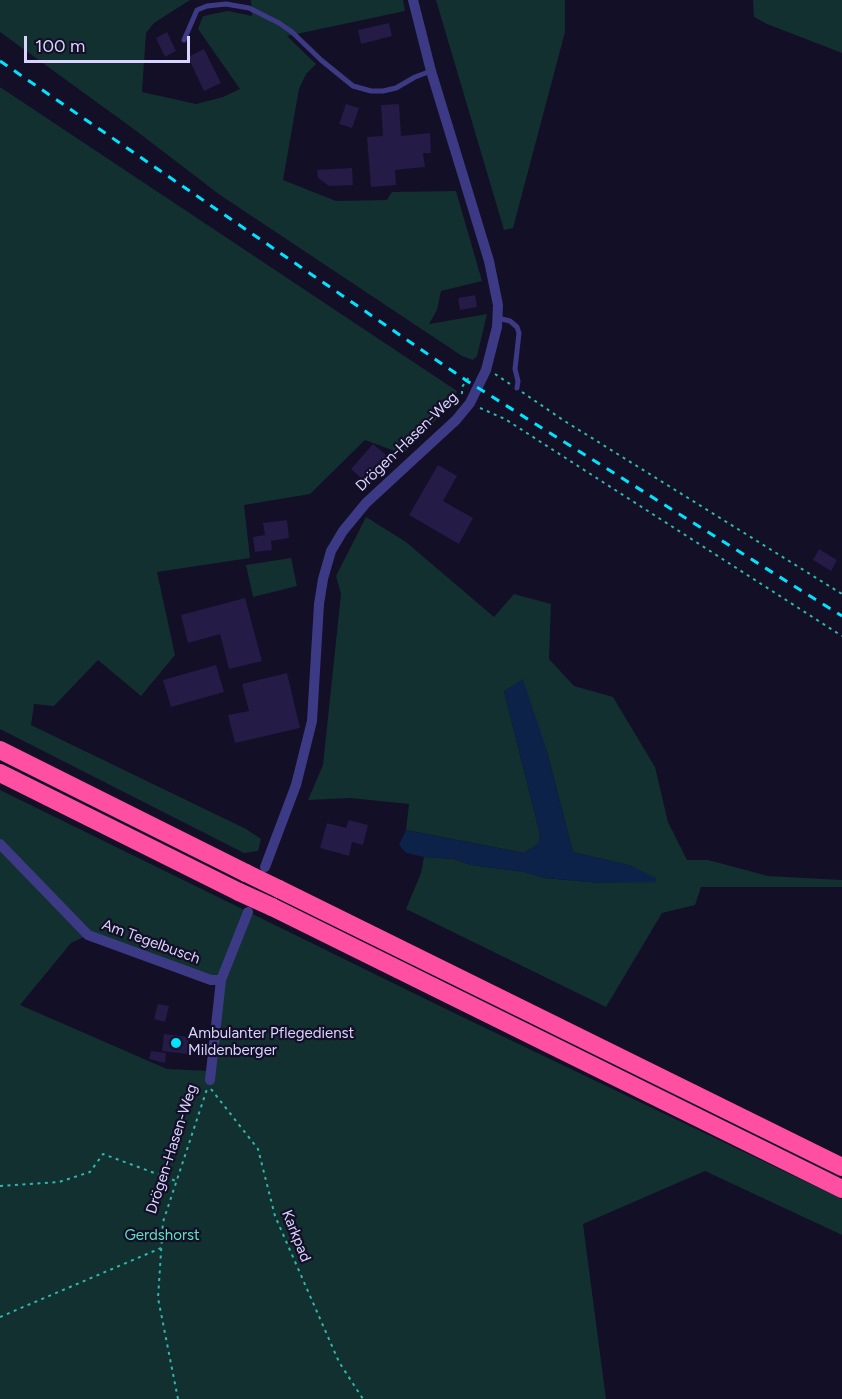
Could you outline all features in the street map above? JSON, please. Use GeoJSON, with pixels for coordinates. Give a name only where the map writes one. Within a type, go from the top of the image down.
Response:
{"type":"FeatureCollection","features":[{"type":"Feature","properties":{"kind":"highway"},"geometry":{"type":"LineString","coordinates":[[0,750],[842,1167]]}},
{"type":"Feature","properties":{"kind":"highway"},"geometry":{"type":"LineString","coordinates":[[0,774],[842,1189]]}},
{"type":"Feature","properties":{"kind":"street","name":"Drögen-Hasen-Weg"},"geometry":{"type":"LineString","coordinates":[[265,867],[296,785],[312,721],[320,604],[323,579],[331,551],[343,531],[366,503],[456,420],[470,403],[486,370],[495,340],[498,318],[492,273],[413,0]]}},
{"type":"Feature","properties":{"kind":"street","name":"Am Tegelbusch"},"geometry":{"type":"LineString","coordinates":[[0,844],[88,935],[211,980],[221,980]]}},
{"type":"Feature","properties":{"kind":"street","name":"Drögen-Hasen-Weg"},"geometry":{"type":"LineString","coordinates":[[209,1083],[221,980],[248,912]]}},
{"type":"Feature","properties":{"kind":"lane"},"geometry":{"type":"LineString","coordinates":[[184,40],[197,10],[207,6],[226,4],[249,8],[279,23],[353,86],[371,91],[383,91],[396,88],[415,77],[432,71]]}},
{"type":"Feature","properties":{"kind":"lane"},"geometry":{"type":"LineString","coordinates":[[498,318],[510,321],[517,327],[519,333],[515,369],[517,388]]}},
{"type":"Feature","properties":{"kind":"path"},"geometry":{"type":"LineString","coordinates":[[486,370],[842,594]]}},
{"type":"Feature","properties":{"kind":"path"},"geometry":{"type":"LineString","coordinates":[[470,403],[505,419],[842,636]]}},
{"type":"Feature","properties":{"kind":"path","name":"Drögen-Hasen-Weg"},"geometry":{"type":"LineString","coordinates":[[177,1399],[158,1298],[163,1222],[209,1083]]}},
{"type":"Feature","properties":{"kind":"path","name":"Karkpad"},"geometry":{"type":"LineString","coordinates":[[209,1083],[258,1149],[275,1216],[339,1362],[363,1399]]}},
{"type":"Feature","properties":{"kind":"path"},"geometry":{"type":"LineString","coordinates":[[0,1186],[59,1182],[90,1172],[103,1154],[176,1181]]}},
{"type":"Feature","properties":{"kind":"path"},"geometry":{"type":"LineString","coordinates":[[0,1317],[161,1248]]}},
{"type":"Feature","properties":{"kind":"green space"},"geometry":{"type":"Polygon","coordinates":[[[0,0],[190,0],[154,23],[146,33],[142,92],[196,104],[223,97],[240,89],[198,29],[203,16],[228,11],[252,16],[251,0],[403,0],[405,11],[287,36],[316,64],[306,74],[299,89],[283,180],[336,201],[387,200],[392,192],[456,191],[482,281],[441,291],[437,310],[429,324],[487,314],[477,356],[473,360],[462,356],[220,195],[0,32],[0,0]]]}},
{"type":"Feature","properties":{"kind":"green space"},"geometry":{"type":"Polygon","coordinates":[[[436,0],[565,0],[565,32],[513,228],[504,230],[436,0]]]}},
{"type":"Feature","properties":{"kind":"green space"},"geometry":{"type":"Polygon","coordinates":[[[753,0],[842,0],[842,53],[754,17],[753,0]]]}},
{"type":"Feature","properties":{"kind":"green space"},"geometry":{"type":"Polygon","coordinates":[[[0,87],[457,391],[453,402],[403,454],[365,440],[310,494],[244,505],[250,558],[157,572],[175,655],[141,696],[98,660],[54,706],[34,704],[31,725],[246,829],[261,839],[258,851],[244,853],[0,729],[0,87]]]}},
{"type":"Feature","properties":{"kind":"green space"},"geometry":{"type":"Polygon","coordinates":[[[366,517],[406,542],[494,617],[514,594],[551,604],[549,659],[574,686],[613,697],[655,767],[668,822],[687,860],[708,860],[768,876],[842,880],[842,887],[701,887],[695,905],[662,913],[606,1007],[406,909],[421,873],[424,857],[454,859],[471,865],[525,872],[545,878],[600,883],[618,882],[632,866],[573,852],[546,748],[504,691],[539,830],[539,843],[524,853],[406,830],[409,804],[350,798],[308,800],[323,765],[341,594],[336,576],[366,517]]]}},
{"type":"Feature","properties":{"kind":"green space"},"geometry":{"type":"Polygon","coordinates":[[[291,558],[297,586],[253,597],[246,565],[291,558]]]}},
{"type":"Feature","properties":{"kind":"green space","name":"Gerdshorst"},"geometry":{"type":"Polygon","coordinates":[[[0,790],[452,1012],[842,1199],[842,1235],[705,1171],[583,1224],[606,1399],[0,1399],[0,790]],[[88,935],[71,943],[20,1005],[167,1069],[211,1071],[221,981],[88,935]]]}},
{"type":"Feature","properties":{"kind":"water"},"geometry":{"type":"Polygon","coordinates":[[[523,679],[546,748],[573,852],[632,866],[656,878],[656,882],[600,883],[545,878],[525,872],[471,865],[454,859],[406,853],[399,845],[406,830],[524,853],[539,843],[539,830],[504,691],[523,679]]]}},
{"type":"Feature","properties":{"kind":"building"},"geometry":{"type":"Polygon","coordinates":[[[389,23],[392,36],[361,44],[358,30],[389,23]]]}},
{"type":"Feature","properties":{"kind":"building"},"geometry":{"type":"Polygon","coordinates":[[[167,32],[176,51],[165,57],[156,38],[167,32]]]}},
{"type":"Feature","properties":{"kind":"building"},"geometry":{"type":"Polygon","coordinates":[[[204,49],[221,83],[204,91],[188,57],[204,49]]]}},
{"type":"Feature","properties":{"kind":"building"},"geometry":{"type":"Polygon","coordinates":[[[346,104],[359,108],[352,128],[339,124],[346,104]]]}},
{"type":"Feature","properties":{"kind":"building"},"geometry":{"type":"Polygon","coordinates":[[[399,104],[401,136],[430,133],[431,153],[423,153],[425,167],[395,170],[396,185],[371,187],[367,137],[383,136],[381,105],[399,104]]]}},
{"type":"Feature","properties":{"kind":"building"},"geometry":{"type":"Polygon","coordinates":[[[352,168],[353,185],[329,186],[318,178],[317,170],[352,168]]]}},
{"type":"Feature","properties":{"kind":"building"},"geometry":{"type":"Polygon","coordinates":[[[475,295],[477,307],[460,310],[458,298],[475,295]]]}},
{"type":"Feature","properties":{"kind":"building"},"geometry":{"type":"Polygon","coordinates":[[[373,444],[391,459],[369,485],[351,469],[373,444]]]}},
{"type":"Feature","properties":{"kind":"building"},"geometry":{"type":"Polygon","coordinates":[[[438,465],[457,476],[443,501],[473,518],[459,544],[409,515],[438,465]]]}},
{"type":"Feature","properties":{"kind":"building"},"geometry":{"type":"Polygon","coordinates":[[[287,520],[289,538],[271,541],[272,550],[255,552],[253,537],[265,535],[263,523],[287,520]]]}},
{"type":"Feature","properties":{"kind":"building"},"geometry":{"type":"Polygon","coordinates":[[[819,549],[837,560],[831,571],[813,560],[819,549]]]}},
{"type":"Feature","properties":{"kind":"building"},"geometry":{"type":"Polygon","coordinates":[[[245,598],[262,661],[229,669],[220,634],[188,643],[181,615],[245,598]]]}},
{"type":"Feature","properties":{"kind":"building"},"geometry":{"type":"Polygon","coordinates":[[[216,665],[224,692],[171,707],[163,680],[216,665]]]}},
{"type":"Feature","properties":{"kind":"building"},"geometry":{"type":"Polygon","coordinates":[[[287,673],[300,728],[235,743],[228,715],[249,711],[242,684],[287,673]]]}},
{"type":"Feature","properties":{"kind":"building"},"geometry":{"type":"Polygon","coordinates":[[[349,820],[368,825],[363,845],[352,842],[349,856],[320,848],[327,823],[346,828],[349,820]]]}},
{"type":"Feature","properties":{"kind":"building"},"geometry":{"type":"Polygon","coordinates":[[[158,1004],[169,1006],[165,1022],[154,1019],[158,1004]]]}},
{"type":"Feature","properties":{"kind":"building","name":"Ambulanter Pflegedienst Mildenberger"},"geometry":{"type":"Polygon","coordinates":[[[164,1034],[189,1037],[187,1054],[162,1051],[164,1034]]]}},
{"type":"Feature","properties":{"kind":"building"},"geometry":{"type":"Polygon","coordinates":[[[151,1051],[166,1053],[165,1063],[149,1059],[151,1051]]]}},
{"type":"Feature","properties":{"kind":"railway"},"geometry":{"type":"LineString","coordinates":[[0,61],[467,381],[842,616]]}},
{"type":"Feature","properties":{"kind":"place","name":"Ambulanter Pflegedienst Mildenberger"},"geometry":{"type":"Point","coordinates":[176,1043]}}]}
